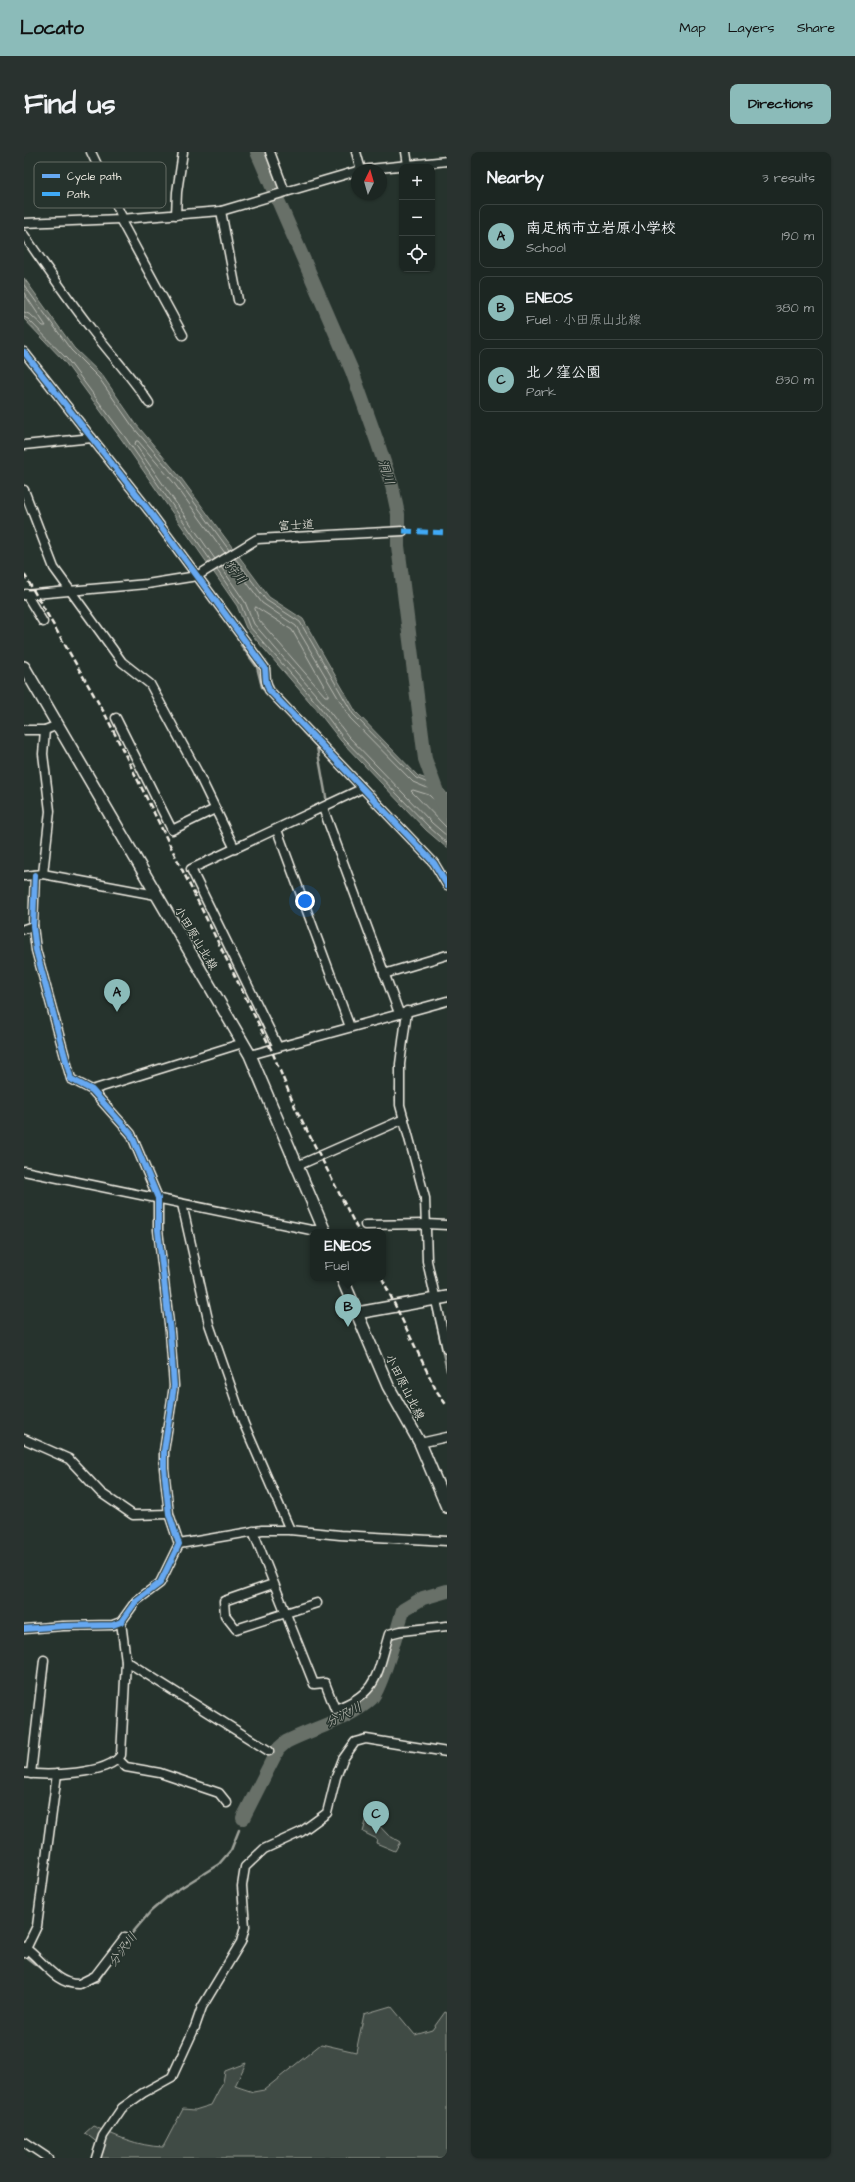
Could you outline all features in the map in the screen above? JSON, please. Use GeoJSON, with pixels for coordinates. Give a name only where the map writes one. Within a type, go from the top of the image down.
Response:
{"type":"FeatureCollection","features":[{"type":"Feature","properties":{"kind":"main road","name":"小田原山北線"},"geometry":{"type":"LineString","coordinates":[[24,667],[250,1054],[323,1229]]}},
{"type":"Feature","properties":{"kind":"main road","name":"小田原山北線"},"geometry":{"type":"LineString","coordinates":[[343,1281],[388,1386],[420,1443],[447,1507]]}},
{"type":"Feature","properties":{"kind":"main road"},"geometry":{"type":"LineString","coordinates":[[357,1313],[442,1298]]}},
{"type":"Feature","properties":{"kind":"street"},"geometry":{"type":"LineString","coordinates":[[91,152],[96,162]]}},
{"type":"Feature","properties":{"kind":"street"},"geometry":{"type":"LineString","coordinates":[[176,215],[177,192],[183,152]]}},
{"type":"Feature","properties":{"kind":"street"},"geometry":{"type":"LineString","coordinates":[[270,152],[285,192]]}},
{"type":"Feature","properties":{"kind":"street"},"geometry":{"type":"LineString","coordinates":[[356,152],[359,164]]}},
{"type":"Feature","properties":{"kind":"street"},"geometry":{"type":"LineString","coordinates":[[406,152],[408,164]]}},
{"type":"Feature","properties":{"kind":"street"},"geometry":{"type":"LineString","coordinates":[[418,164],[447,161]]}},
{"type":"Feature","properties":{"kind":"street"},"geometry":{"type":"LineString","coordinates":[[387,167],[399,166]]}},
{"type":"Feature","properties":{"kind":"street"},"geometry":{"type":"LineString","coordinates":[[24,224],[122,219],[221,211],[351,173]]}},
{"type":"Feature","properties":{"kind":"street"},"geometry":{"type":"LineString","coordinates":[[117,208],[183,335]]}},
{"type":"Feature","properties":{"kind":"street"},"geometry":{"type":"LineString","coordinates":[[221,211],[238,300]]}},
{"type":"Feature","properties":{"kind":"street"},"geometry":{"type":"LineString","coordinates":[[24,235],[64,294],[93,332],[137,384],[149,403]]}},
{"type":"Feature","properties":{"kind":"street"},"geometry":{"type":"LineString","coordinates":[[24,352],[198,576],[265,668],[266,682],[269,690],[361,789],[434,863],[447,885]]}},
{"type":"Feature","properties":{"kind":"street"},"geometry":{"type":"LineString","coordinates":[[24,445],[92,438]]}},
{"type":"Feature","properties":{"kind":"street"},"geometry":{"type":"LineString","coordinates":[[24,490],[48,555],[69,590],[122,662],[150,684],[197,771],[235,849]]}},
{"type":"Feature","properties":{"kind":"street","name":"富士道"},"geometry":{"type":"LineString","coordinates":[[25,595],[147,584],[198,576],[258,539],[403,531]]}},
{"type":"Feature","properties":{"kind":"street"},"geometry":{"type":"LineString","coordinates":[[25,595],[43,622]]}},
{"type":"Feature","properties":{"kind":"street"},"geometry":{"type":"LineString","coordinates":[[116,718],[172,830],[216,808]]}},
{"type":"Feature","properties":{"kind":"street"},"geometry":{"type":"LineString","coordinates":[[24,730],[45,730],[58,725]]}},
{"type":"Feature","properties":{"kind":"street"},"geometry":{"type":"LineString","coordinates":[[24,1629],[63,1626],[113,1625],[121,1622],[136,1601],[160,1583],[179,1544],[169,1514],[164,1451],[174,1386],[170,1332],[158,1230],[158,1198],[131,1134],[92,1090],[71,1080],[36,950],[33,926],[39,874],[50,811],[43,754],[45,730]]}},
{"type":"Feature","properties":{"kind":"street"},"geometry":{"type":"LineString","coordinates":[[278,1047],[191,869],[277,830],[361,789]]}},
{"type":"Feature","properties":{"kind":"street"},"geometry":{"type":"LineString","coordinates":[[322,808],[384,974],[403,1012],[399,1086],[400,1105],[425,1198],[427,1261],[442,1298],[447,1349]]}},
{"type":"Feature","properties":{"kind":"street"},"geometry":{"type":"LineString","coordinates":[[277,830],[350,1027]]}},
{"type":"Feature","properties":{"kind":"street"},"geometry":{"type":"LineString","coordinates":[[24,876],[39,874],[156,895]]}},
{"type":"Feature","properties":{"kind":"street"},"geometry":{"type":"LineString","coordinates":[[24,929],[33,926]]}},
{"type":"Feature","properties":{"kind":"street"},"geometry":{"type":"LineString","coordinates":[[384,974],[447,955]]}},
{"type":"Feature","properties":{"kind":"street"},"geometry":{"type":"LineString","coordinates":[[250,1054],[447,1001]]}},
{"type":"Feature","properties":{"kind":"street"},"geometry":{"type":"LineString","coordinates":[[92,1090],[243,1043]]}},
{"type":"Feature","properties":{"kind":"street"},"geometry":{"type":"LineString","coordinates":[[297,1166],[404,1119]]}},
{"type":"Feature","properties":{"kind":"street"},"geometry":{"type":"LineString","coordinates":[[24,1171],[310,1230]]}},
{"type":"Feature","properties":{"kind":"street"},"geometry":{"type":"LineString","coordinates":[[182,1204],[209,1324],[242,1419],[290,1530]]}},
{"type":"Feature","properties":{"kind":"street"},"geometry":{"type":"LineString","coordinates":[[365,1225],[447,1225]]}},
{"type":"Feature","properties":{"kind":"street"},"geometry":{"type":"LineString","coordinates":[[420,1443],[447,1437]]}},
{"type":"Feature","properties":{"kind":"street"},"geometry":{"type":"LineString","coordinates":[[24,1439],[69,1459],[101,1493],[133,1516],[169,1514]]}},
{"type":"Feature","properties":{"kind":"street"},"geometry":{"type":"LineString","coordinates":[[179,1544],[253,1531],[290,1530],[340,1535],[447,1541]]}},
{"type":"Feature","properties":{"kind":"street"},"geometry":{"type":"LineString","coordinates":[[253,1531],[284,1612],[314,1684],[325,1684],[335,1709],[354,1703],[370,1689],[389,1634],[400,1631],[447,1626]]}},
{"type":"Feature","properties":{"kind":"street"},"geometry":{"type":"LineString","coordinates":[[273,1584],[224,1601],[225,1615],[236,1630],[284,1612],[316,1603]]}},
{"type":"Feature","properties":{"kind":"street"},"geometry":{"type":"LineString","coordinates":[[44,1660],[27,1773],[57,1774],[103,1767],[118,1759],[121,1755],[126,1661],[121,1622]]}},
{"type":"Feature","properties":{"kind":"street"},"geometry":{"type":"LineString","coordinates":[[126,1661],[269,1751]]}},
{"type":"Feature","properties":{"kind":"street"},"geometry":{"type":"LineString","coordinates":[[96,2158],[102,2136],[122,2108],[142,2093],[172,2077],[196,2027],[202,2007],[241,1942],[245,1927],[243,1874],[249,1861],[264,1849],[301,1832],[327,1813],[336,1777],[343,1759],[355,1742],[366,1739],[447,1752]]}},
{"type":"Feature","properties":{"kind":"street"},"geometry":{"type":"LineString","coordinates":[[118,1759],[126,1767],[160,1774],[219,1793],[226,1803]]}},
{"type":"Feature","properties":{"kind":"street"},"geometry":{"type":"LineString","coordinates":[[57,1774],[37,1926],[25,1950],[47,1969],[65,1981],[79,1984],[95,1976],[126,1937]]}},
{"type":"Feature","properties":{"kind":"street"},"geometry":{"type":"LineString","coordinates":[[24,2142],[48,2158]]}},
{"type":"Feature","properties":{"kind":"shaded area"},"geometry":{"type":"Polygon","coordinates":[[[368,1814],[388,1835],[400,1842],[395,1851],[376,1843],[377,1839],[363,1832],[368,1814]]]}},
{"type":"Feature","properties":{"kind":"shaded area"},"geometry":{"type":"Polygon","coordinates":[[[391,2006],[415,2035],[432,2030],[445,2012],[447,2013],[447,2158],[100,2158],[103,2147],[85,2133],[93,2126],[135,2143],[163,2147],[183,2109],[195,2110],[211,2105],[223,2082],[225,2071],[246,2063],[235,2086],[253,2092],[264,2090],[321,2044],[356,2052],[364,2014],[391,2006]]]}},
{"type":"Feature","properties":{"kind":"water","name":"狩川"},"geometry":{"type":"Polygon","coordinates":[[[24,278],[74,348],[102,375],[136,424],[181,478],[269,597],[303,619],[356,712],[418,776],[438,783],[447,794],[447,848],[426,830],[341,741],[316,709],[246,628],[237,606],[122,440],[64,361],[24,319],[24,278]]]}},
{"type":"Feature","properties":{"kind":"waterway","name":"洞川"},"geometry":{"type":"LineString","coordinates":[[257,152],[352,371],[392,486],[398,514],[398,546],[425,759],[437,792],[447,810]]}},
{"type":"Feature","properties":{"kind":"waterway"},"geometry":{"type":"LineString","coordinates":[[241,645],[257,667],[262,687],[274,700]]}},
{"type":"Feature","properties":{"kind":"waterway"},"geometry":{"type":"LineString","coordinates":[[303,732],[317,747],[329,814]]}},
{"type":"Feature","properties":{"kind":"waterway"},"geometry":{"type":"LineString","coordinates":[[396,1088],[396,1101]]}},
{"type":"Feature","properties":{"kind":"waterway"},"geometry":{"type":"LineString","coordinates":[[420,1195],[422,1214]]}},
{"type":"Feature","properties":{"kind":"waterway"},"geometry":{"type":"LineString","coordinates":[[428,1283],[431,1297]]}},
{"type":"Feature","properties":{"kind":"waterway"},"geometry":{"type":"LineString","coordinates":[[432,1302],[447,1371]]}},
{"type":"Feature","properties":{"kind":"waterway","name":"分沢川"},"geometry":{"type":"LineString","coordinates":[[243,1818],[278,1749],[286,1742],[296,1737],[341,1718],[371,1699],[380,1684],[403,1610],[423,1598],[447,1591]]}},
{"type":"Feature","properties":{"kind":"waterway","name":"分沢川"},"geometry":{"type":"LineString","coordinates":[[128,1938],[151,1911],[171,1894],[219,1864],[231,1850],[239,1830]]}},
{"type":"Feature","properties":{"kind":"waterway","name":"分沢川"},"geometry":{"type":"LineString","coordinates":[[26,1957],[48,1974]]}},
{"type":"Feature","properties":{"kind":"waterway","name":"分沢川"},"geometry":{"type":"LineString","coordinates":[[81,1986],[97,1982],[112,1960]]}},
{"type":"Feature","properties":{"kind":"railway"},"geometry":{"type":"LineString","coordinates":[[24,574],[106,716],[271,1049],[295,1107],[357,1229]]}},
{"type":"Feature","properties":{"kind":"railway"},"geometry":{"type":"LineString","coordinates":[[383,1281],[436,1390],[447,1406]]}},
{"type":"Feature","properties":{"kind":"marked path"},"geometry":{"type":"LineString","coordinates":[[403,531],[447,533]]}},
{"type":"Feature","properties":{"kind":"cycle path"},"geometry":{"type":"LineString","coordinates":[[24,352],[150,512],[265,668],[266,681],[269,690],[434,863],[447,885]]}},
{"type":"Feature","properties":{"kind":"cycle path"},"geometry":{"type":"LineString","coordinates":[[24,1629],[63,1626],[113,1625],[121,1622],[136,1601],[160,1583],[179,1544],[169,1514],[164,1468],[164,1451],[174,1386],[170,1332],[158,1230],[158,1198],[131,1134],[92,1090],[71,1079],[36,950],[33,926],[35,875]]}},
{"type":"Feature","properties":{"kind":"place","name":"南足柄市立岩原小学校"},"geometry":{"type":"Point","coordinates":[117,1012]}},
{"type":"Feature","properties":{"kind":"place","name":"ENEOS"},"geometry":{"type":"Point","coordinates":[348,1327]}},
{"type":"Feature","properties":{"kind":"place","name":"北ノ窪公園"},"geometry":{"type":"Point","coordinates":[376,1834]}}]}
